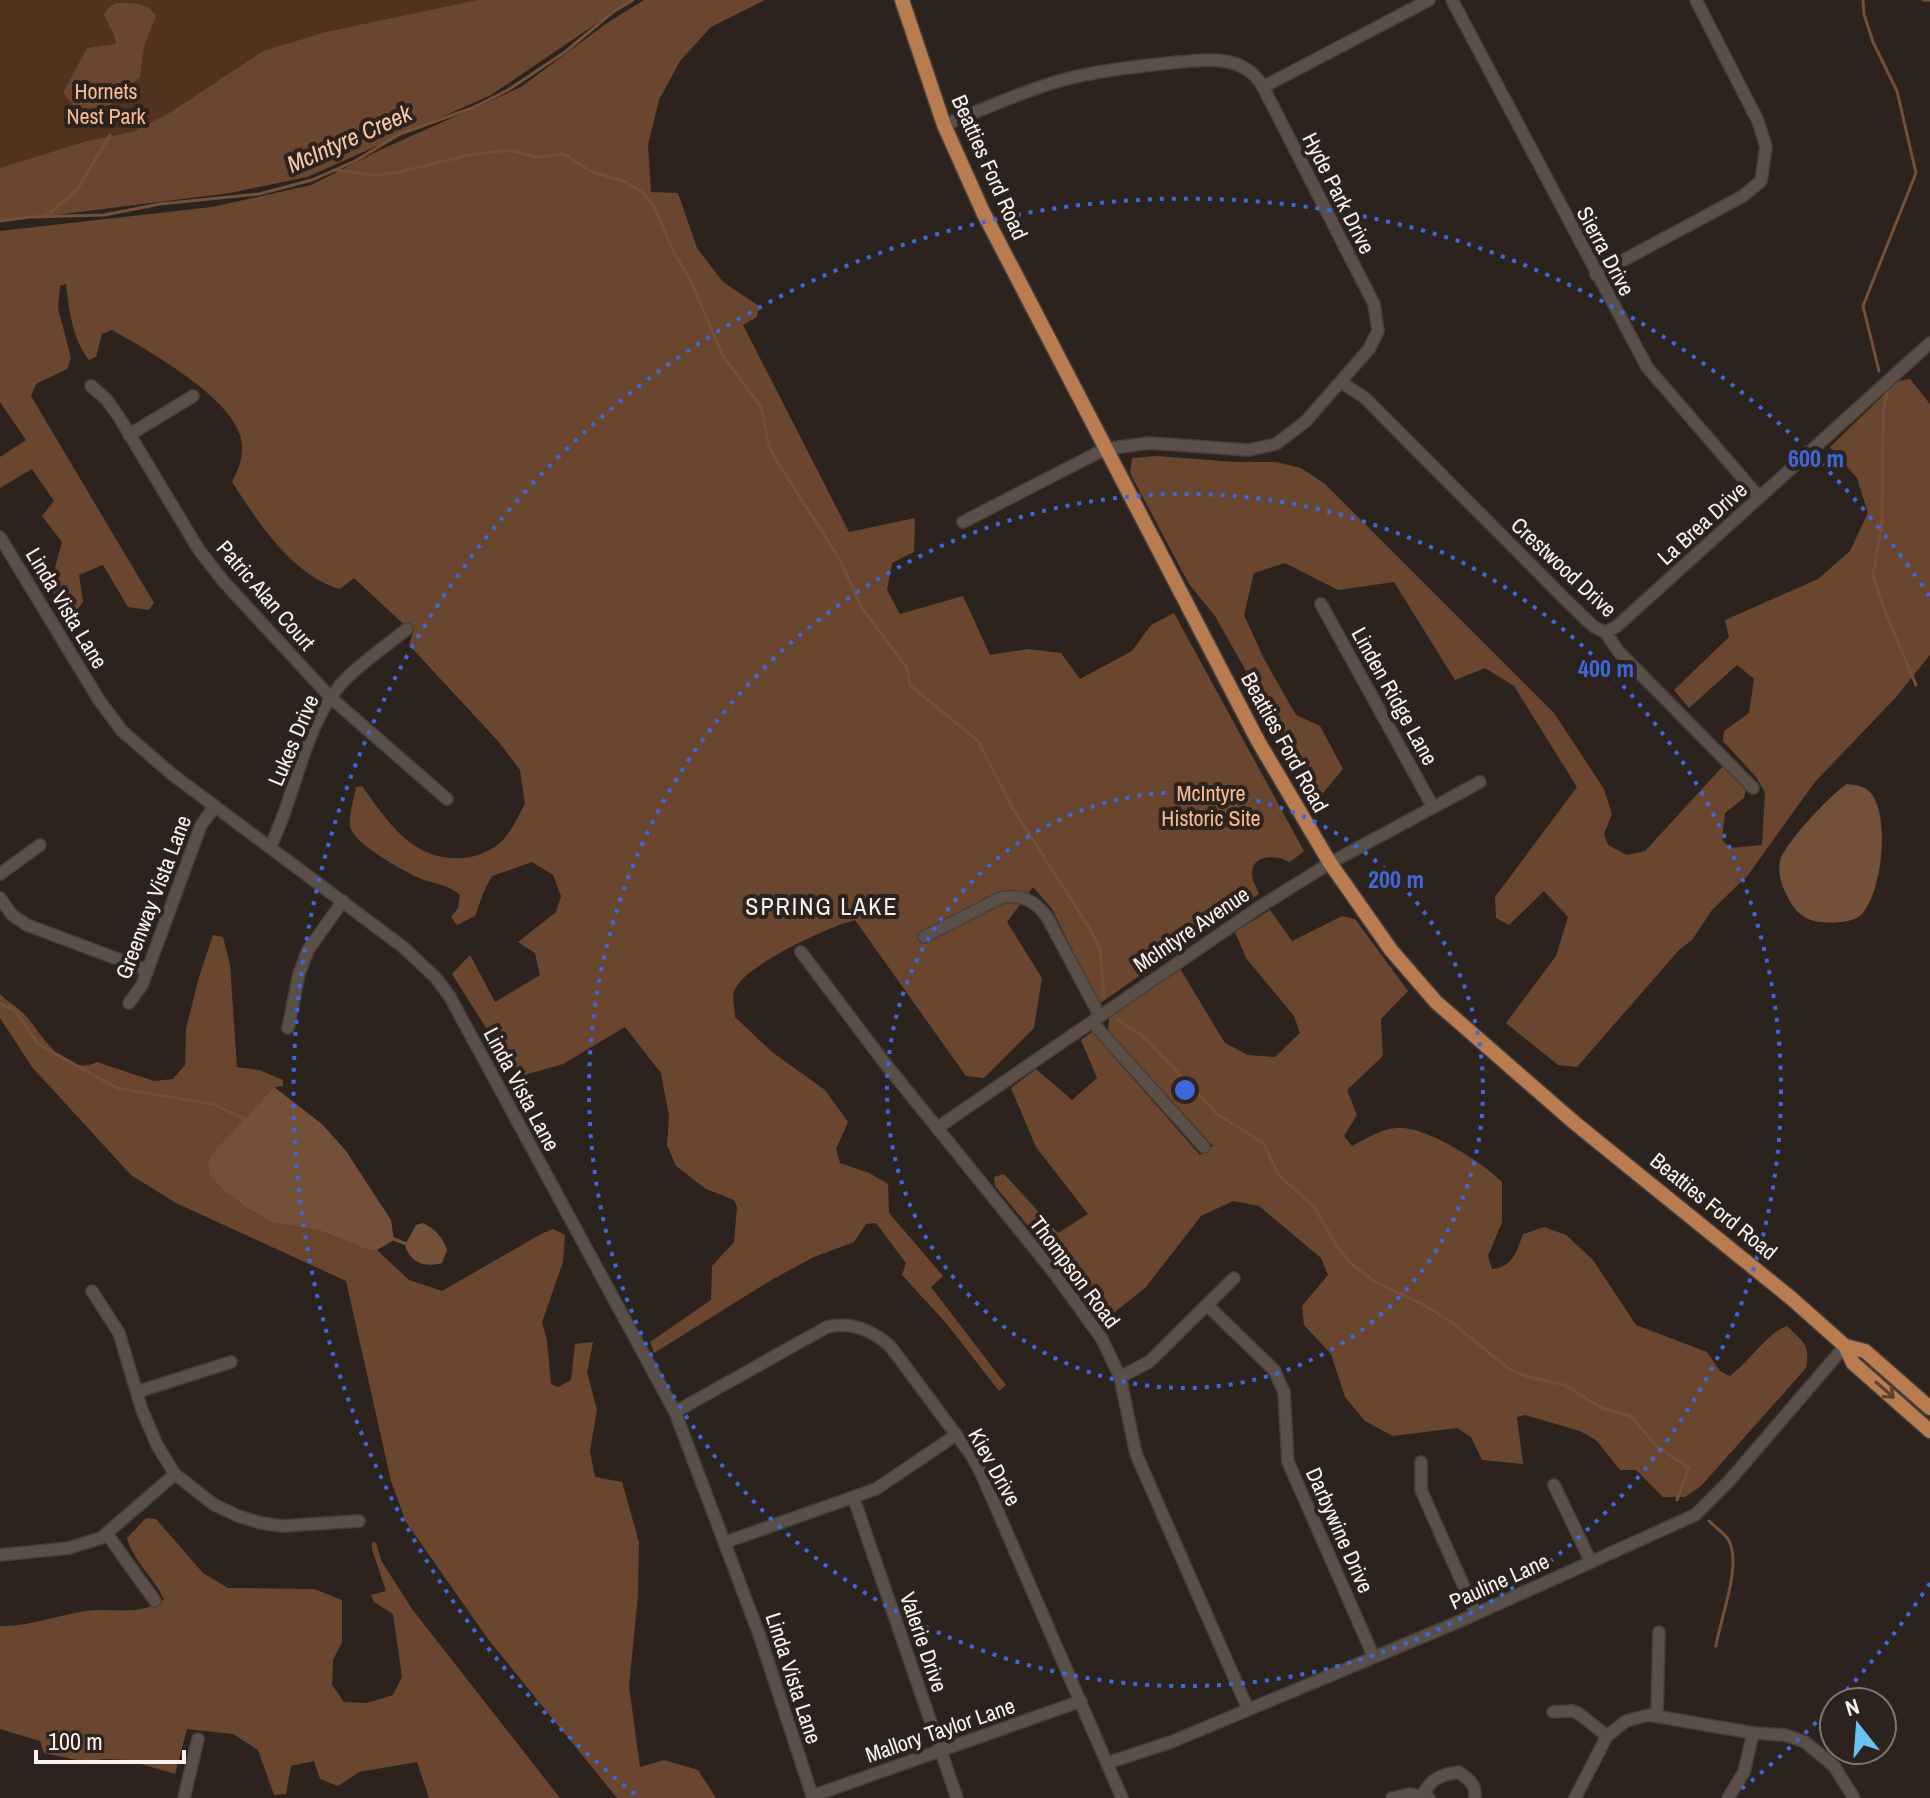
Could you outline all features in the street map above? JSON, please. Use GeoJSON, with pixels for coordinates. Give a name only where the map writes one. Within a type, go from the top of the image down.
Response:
{"type":"FeatureCollection","features":[{"type":"Feature","properties":{"kind":"main road","name":"Beatties Ford Road"},"geometry":{"type":"LineString","coordinates":[[902,0],[944,125],[971,189],[1258,741],[1330,863],[1391,950],[1436,1002],[1576,1124],[1770,1280],[1845,1346],[1853,1363],[1930,1431]]}},
{"type":"Feature","properties":{"kind":"main road","name":"Beatties Ford Road"},"geometry":{"type":"LineString","coordinates":[[1845,1346],[1865,1351],[1930,1408]]}},
{"type":"Feature","properties":{"kind":"street"},"geometry":{"type":"LineString","coordinates":[[1263,87],[1429,0]]}},
{"type":"Feature","properties":{"kind":"street","name":"Sierra Drive"},"geometry":{"type":"LineString","coordinates":[[1452,0],[1647,367],[1759,497]]}},
{"type":"Feature","properties":{"kind":"street"},"geometry":{"type":"LineString","coordinates":[[1596,275],[1733,201],[1761,181],[1766,147],[1758,121],[1696,0]]}},
{"type":"Feature","properties":{"kind":"street","name":"Hyde Park Drive"},"geometry":{"type":"LineString","coordinates":[[944,125],[1059,81],[1124,68],[1200,60],[1227,61],[1247,67],[1263,87],[1378,315],[1375,339],[1296,431],[1276,444],[1260,449],[1227,451],[1135,443],[1105,449],[963,522]]}},
{"type":"Feature","properties":{"kind":"street","name":"La Brea Drive"},"geometry":{"type":"LineString","coordinates":[[1605,632],[1616,627],[1930,343]]}},
{"type":"Feature","properties":{"kind":"street","name":"Crestwood Drive"},"geometry":{"type":"LineString","coordinates":[[1341,382],[1365,398],[1566,600],[1594,627],[1605,632],[1619,652],[1753,788]]}},
{"type":"Feature","properties":{"kind":"street","name":"Patric Alan Court"},"geometry":{"type":"LineString","coordinates":[[91,386],[106,399],[210,566],[331,698],[447,799]]}},
{"type":"Feature","properties":{"kind":"street"},"geometry":{"type":"LineString","coordinates":[[129,435],[193,396]]}},
{"type":"Feature","properties":{"kind":"street","name":"Linda Vista Lane"},"geometry":{"type":"LineString","coordinates":[[0,537],[112,720],[136,746],[422,964],[450,997],[675,1412],[726,1542],[813,1797]]}},
{"type":"Feature","properties":{"kind":"street","name":"Linden Ridge Lane"},"geometry":{"type":"LineString","coordinates":[[1321,604],[1433,807]]}},
{"type":"Feature","properties":{"kind":"street","name":"Lukes Drive"},"geometry":{"type":"LineString","coordinates":[[270,847],[317,723],[331,698],[352,673],[407,629]]}},
{"type":"Feature","properties":{"kind":"street","name":"McIntyre Avenue"},"geometry":{"type":"LineString","coordinates":[[937,1128],[1233,924],[1330,863],[1480,782]]}},
{"type":"Feature","properties":{"kind":"street","name":"Greenway Vista Lane"},"geometry":{"type":"LineString","coordinates":[[129,1003],[142,985],[201,825],[215,806]]}},
{"type":"Feature","properties":{"kind":"street"},"geometry":{"type":"LineString","coordinates":[[0,874],[40,845]]}},
{"type":"Feature","properties":{"kind":"street"},"geometry":{"type":"LineString","coordinates":[[0,898],[12,915],[27,925],[147,970]]}},
{"type":"Feature","properties":{"kind":"street"},"geometry":{"type":"LineString","coordinates":[[924,937],[1000,898],[1025,898],[1041,908],[1096,1019],[1204,1147]]}},
{"type":"Feature","properties":{"kind":"street"},"geometry":{"type":"LineString","coordinates":[[288,1028],[299,974],[308,950],[343,901]]}},
{"type":"Feature","properties":{"kind":"street","name":"Thompson Road"},"geometry":{"type":"LineString","coordinates":[[801,952],[1091,1323],[1107,1349],[1120,1377],[1136,1454],[1248,1709]]}},
{"type":"Feature","properties":{"kind":"street"},"geometry":{"type":"LineString","coordinates":[[1120,1377],[1149,1362],[1234,1278]]}},
{"type":"Feature","properties":{"kind":"street"},"geometry":{"type":"LineString","coordinates":[[92,1291],[119,1333],[151,1431],[175,1474],[213,1504],[261,1523],[282,1526],[359,1521]]}},
{"type":"Feature","properties":{"kind":"street","name":"Darbywine Drive"},"geometry":{"type":"LineString","coordinates":[[1207,1305],[1274,1370],[1281,1382],[1288,1462],[1373,1655]]}},
{"type":"Feature","properties":{"kind":"street","name":"Kiev Drive"},"geometry":{"type":"LineString","coordinates":[[675,1412],[814,1332],[838,1325],[851,1325],[877,1335],[890,1346],[982,1475],[1122,1798]]}},
{"type":"Feature","properties":{"kind":"street","name":"Pauline Lane"},"geometry":{"type":"LineString","coordinates":[[1107,1763],[1171,1742],[1476,1614],[1695,1515],[1708,1505],[1845,1346]]}},
{"type":"Feature","properties":{"kind":"street"},"geometry":{"type":"LineString","coordinates":[[137,1392],[231,1362]]}},
{"type":"Feature","properties":{"kind":"street"},"geometry":{"type":"LineString","coordinates":[[726,1542],[854,1499],[898,1476],[956,1435]]}},
{"type":"Feature","properties":{"kind":"street"},"geometry":{"type":"LineString","coordinates":[[1421,1462],[1421,1490],[1476,1614]]}},
{"type":"Feature","properties":{"kind":"street"},"geometry":{"type":"LineString","coordinates":[[0,1555],[89,1544],[107,1534],[175,1474]]}},
{"type":"Feature","properties":{"kind":"street"},"geometry":{"type":"LineString","coordinates":[[1554,1485],[1591,1562]]}},
{"type":"Feature","properties":{"kind":"street","name":"Valerie Drive"},"geometry":{"type":"LineString","coordinates":[[854,1499],[957,1798]]}},
{"type":"Feature","properties":{"kind":"street"},"geometry":{"type":"LineString","coordinates":[[107,1534],[155,1601]]}},
{"type":"Feature","properties":{"kind":"street"},"geometry":{"type":"LineString","coordinates":[[1657,1716],[1659,1632]]}},
{"type":"Feature","properties":{"kind":"street","name":"Mallory Taylor Lane"},"geometry":{"type":"LineString","coordinates":[[813,1797],[1081,1701]]}},
{"type":"Feature","properties":{"kind":"street"},"geometry":{"type":"LineString","coordinates":[[1553,1712],[1578,1713],[1607,1736]]}},
{"type":"Feature","properties":{"kind":"street"},"geometry":{"type":"LineString","coordinates":[[1575,1798],[1607,1736],[1626,1721],[1657,1716],[1753,1733],[1785,1735],[1805,1742],[1834,1766],[1854,1798]]}},
{"type":"Feature","properties":{"kind":"street"},"geometry":{"type":"LineString","coordinates":[[1728,1798],[1744,1772],[1753,1733]]}},
{"type":"Feature","properties":{"kind":"street"},"geometry":{"type":"LineString","coordinates":[[184,1798],[198,1739]]}},
{"type":"Feature","properties":{"kind":"street"},"geometry":{"type":"LineString","coordinates":[[1392,1798],[1409,1794],[1426,1797],[1429,1783],[1437,1776],[1458,1772],[1470,1780],[1475,1798]]}},
{"type":"Feature","properties":{"kind":"green space","name":"Hornets Nest Park"},"geometry":{"type":"Polygon","coordinates":[[[0,0],[631,0],[491,95],[307,177],[0,222],[0,0]]]}},
{"type":"Feature","properties":{"kind":"green space","name":"Hornets Nest Park"},"geometry":{"type":"Polygon","coordinates":[[[478,0],[631,0],[491,95],[307,177],[230,193],[0,222],[0,168],[87,141],[132,132],[171,112],[263,51],[326,32],[478,0]]]}},
{"type":"Feature","properties":{"kind":"green space","name":"McIntyre Historic Site"},"geometry":{"type":"Polygon","coordinates":[[[644,0],[765,0],[711,27],[680,61],[659,100],[648,145],[651,192],[678,193],[697,248],[723,282],[759,306],[757,317],[743,325],[849,532],[915,518],[914,552],[892,563],[887,590],[900,614],[963,596],[990,655],[1028,649],[1061,653],[1080,679],[1132,651],[1151,625],[1174,613],[1304,851],[1290,862],[1272,857],[1256,862],[1252,877],[1259,894],[1219,920],[1200,928],[1172,953],[1099,1004],[1052,909],[1033,887],[1007,922],[1042,978],[1034,1028],[984,1078],[966,1076],[855,920],[826,930],[768,960],[740,982],[734,992],[735,1017],[772,1052],[825,1090],[848,1122],[836,1149],[840,1163],[869,1173],[888,1184],[889,1213],[943,1276],[931,1287],[1006,1385],[999,1391],[946,1323],[902,1275],[906,1263],[876,1223],[866,1224],[854,1242],[814,1257],[773,1279],[654,1353],[650,1342],[711,1300],[712,1266],[734,1242],[737,1207],[734,1200],[706,1189],[676,1166],[667,1145],[669,1116],[661,1073],[625,1027],[563,1064],[521,1076],[452,974],[470,955],[495,1002],[540,975],[535,953],[518,942],[556,912],[561,896],[553,875],[532,862],[492,876],[475,916],[457,925],[451,917],[458,908],[460,895],[445,886],[419,878],[379,855],[352,832],[350,825],[356,787],[362,786],[392,826],[430,854],[463,858],[481,854],[502,841],[525,804],[520,770],[498,741],[409,645],[413,633],[354,578],[340,589],[323,582],[292,560],[265,530],[232,482],[241,459],[240,435],[219,404],[184,375],[112,330],[102,334],[96,357],[89,360],[75,333],[66,284],[60,286],[58,308],[71,358],[67,369],[36,384],[31,396],[154,603],[149,610],[128,607],[103,565],[79,575],[83,602],[70,619],[58,613],[51,583],[62,542],[42,516],[54,501],[32,469],[0,488],[0,457],[26,440],[0,402],[0,231],[212,207],[311,185],[380,150],[521,87],[607,23],[644,0]]]}},
{"type":"Feature","properties":{"kind":"green space"},"geometry":{"type":"Polygon","coordinates":[[[116,3],[144,6],[156,16],[144,47],[140,77],[110,105],[79,112],[63,93],[87,48],[116,44],[104,15],[116,3]]]}},
{"type":"Feature","properties":{"kind":"green space"},"geometry":{"type":"Polygon","coordinates":[[[1910,379],[1930,404],[1930,655],[1897,696],[1815,782],[1748,875],[1712,910],[1692,940],[1679,950],[1577,1067],[1558,1065],[1506,1023],[1556,956],[1568,917],[1544,891],[1509,925],[1496,918],[1495,897],[1577,787],[1514,686],[1485,668],[1455,680],[1394,582],[1338,590],[1285,563],[1254,573],[1244,615],[1264,659],[1296,715],[1320,726],[1343,769],[1318,799],[1215,616],[1189,584],[1130,473],[1132,458],[1157,456],[1276,462],[1301,468],[1325,484],[1554,713],[1604,789],[1612,814],[1604,834],[1608,845],[1627,855],[1645,851],[1724,765],[1746,788],[1744,798],[1725,813],[1722,840],[1730,848],[1762,845],[1765,792],[1756,777],[1723,741],[1724,731],[1749,713],[1754,679],[1737,665],[1689,708],[1674,690],[1729,637],[1725,620],[1818,579],[1850,551],[1868,513],[1857,478],[1830,447],[1898,381],[1910,379]]]}},
{"type":"Feature","properties":{"kind":"green space"},"geometry":{"type":"Polygon","coordinates":[[[1270,910],[1292,941],[1342,916],[1355,919],[1408,991],[1381,1019],[1383,1056],[1347,1090],[1357,1115],[1344,1136],[1352,1146],[1391,1129],[1416,1130],[1470,1157],[1502,1182],[1502,1222],[1488,1256],[1492,1269],[1509,1262],[1523,1234],[1544,1227],[1566,1235],[1593,1260],[1636,1325],[1707,1352],[1720,1371],[1730,1376],[1765,1341],[1787,1326],[1801,1340],[1807,1354],[1806,1368],[1701,1486],[1685,1497],[1663,1497],[1636,1470],[1620,1470],[1596,1440],[1580,1431],[1525,1415],[1517,1417],[1523,1464],[1482,1460],[1471,1437],[1457,1428],[1393,1436],[1365,1421],[1345,1397],[1331,1354],[1304,1325],[1302,1306],[1328,1275],[1321,1258],[1259,1206],[1233,1201],[1201,1216],[1146,1287],[1115,1312],[1099,1312],[995,1186],[994,1177],[1004,1174],[1058,1233],[1088,1214],[1036,1147],[1011,1088],[1036,1069],[1072,1100],[1097,1078],[1081,1040],[1092,1032],[1200,1155],[1213,1146],[1108,1030],[1109,1018],[1179,967],[1225,1043],[1248,1055],[1275,1057],[1300,1033],[1294,1016],[1246,958],[1235,932],[1270,910]]]}},
{"type":"Feature","properties":{"kind":"green space"},"geometry":{"type":"Polygon","coordinates":[[[213,935],[223,937],[230,965],[237,1067],[259,1070],[283,1080],[283,1086],[274,1087],[212,1153],[223,1190],[273,1223],[318,1230],[370,1251],[377,1250],[409,1280],[442,1291],[541,1234],[553,1229],[565,1235],[563,1262],[542,1322],[551,1384],[558,1387],[571,1380],[575,1344],[593,1342],[587,1372],[597,1410],[590,1451],[595,1477],[622,1482],[639,1542],[638,1595],[629,1686],[640,1767],[664,1760],[698,1770],[716,1798],[617,1798],[488,1639],[406,1522],[391,1481],[346,1281],[176,1203],[131,1175],[32,1067],[0,1018],[0,994],[21,1011],[55,1052],[74,1064],[97,1062],[154,1081],[173,1079],[185,1065],[186,1029],[213,935]]]}},
{"type":"Feature","properties":{"kind":"green space"},"geometry":{"type":"Polygon","coordinates":[[[146,1518],[156,1519],[203,1573],[228,1588],[314,1589],[342,1600],[342,1642],[333,1660],[332,1685],[344,1702],[367,1703],[393,1695],[402,1677],[393,1614],[374,1602],[371,1595],[386,1591],[372,1549],[372,1542],[376,1543],[382,1562],[412,1609],[560,1798],[429,1798],[417,1762],[359,1772],[338,1786],[320,1779],[314,1761],[291,1766],[286,1794],[274,1795],[258,1750],[233,1734],[187,1729],[175,1774],[128,1760],[86,1762],[44,1753],[40,1741],[0,1729],[0,1626],[21,1625],[86,1611],[134,1610],[164,1600],[127,1538],[146,1518]]]}},
{"type":"Feature","properties":{"kind":"shaded area"},"geometry":{"type":"Polygon","coordinates":[[[1847,784],[1868,790],[1877,803],[1882,835],[1879,873],[1868,905],[1861,915],[1842,922],[1815,921],[1803,916],[1791,903],[1780,878],[1780,862],[1789,844],[1809,820],[1847,784]]]}},
{"type":"Feature","properties":{"kind":"shaded area"},"geometry":{"type":"Polygon","coordinates":[[[274,1087],[322,1124],[346,1151],[391,1220],[394,1240],[370,1251],[318,1230],[273,1223],[245,1207],[210,1175],[208,1164],[212,1153],[274,1087]]]}},
{"type":"Feature","properties":{"kind":"shaded area"},"geometry":{"type":"Polygon","coordinates":[[[423,1223],[438,1234],[445,1245],[447,1250],[442,1263],[419,1263],[407,1251],[405,1245],[416,1225],[423,1223]]]}},
{"type":"Feature","properties":{"kind":"waterway","name":"McIntyre Creek"},"geometry":{"type":"LineString","coordinates":[[0,221],[104,215],[160,204],[259,194],[312,180],[355,161],[400,134],[472,108],[508,90],[565,52],[613,12],[633,0]]}},
{"type":"Feature","properties":{"kind":"waterway"},"geometry":{"type":"LineString","coordinates":[[1863,0],[1873,42],[1897,91],[1916,173],[1863,306],[1879,371]]}},
{"type":"Feature","properties":{"kind":"waterway","name":"McIntyre Creek"},"geometry":{"type":"LineString","coordinates":[[1923,0],[1930,0]]}},
{"type":"Feature","properties":{"kind":"waterway"},"geometry":{"type":"LineString","coordinates":[[45,217],[77,190],[110,135]]}},
{"type":"Feature","properties":{"kind":"waterway"},"geometry":{"type":"LineString","coordinates":[[336,170],[373,175],[395,173],[469,155],[510,150],[536,157],[564,154],[590,171],[626,182],[643,193],[654,207],[674,253],[690,279],[723,356],[761,407],[769,446],[839,558],[862,608],[907,668],[910,685],[978,741],[1012,807],[1090,929],[1100,949],[1104,997]]}},
{"type":"Feature","properties":{"kind":"waterway"},"geometry":{"type":"LineString","coordinates":[[1887,393],[1883,412],[1882,523],[1873,575],[1916,685]]}},
{"type":"Feature","properties":{"kind":"waterway"},"geometry":{"type":"LineString","coordinates":[[0,1004],[15,1010],[38,1044],[117,1088],[213,1104],[244,1119]]}},
{"type":"Feature","properties":{"kind":"waterway"},"geometry":{"type":"LineString","coordinates":[[1118,1020],[1143,1036],[1216,1113],[1264,1144],[1278,1174],[1315,1208],[1337,1247],[1353,1265],[1374,1281],[1451,1322],[1508,1368],[1525,1376],[1565,1385],[1600,1407],[1632,1417],[1656,1446],[1689,1468],[1677,1500]]}},
{"type":"Feature","properties":{"kind":"waterway"},"geometry":{"type":"LineString","coordinates":[[391,1238],[409,1245]]}},
{"type":"Feature","properties":{"kind":"waterway"},"geometry":{"type":"LineString","coordinates":[[1709,1521],[1728,1539],[1733,1562],[1716,1646]]}},
{"type":"Feature","properties":{"kind":"district","name":"SPRING LAKE"},"geometry":{"type":"Point","coordinates":[822,906]}}]}
